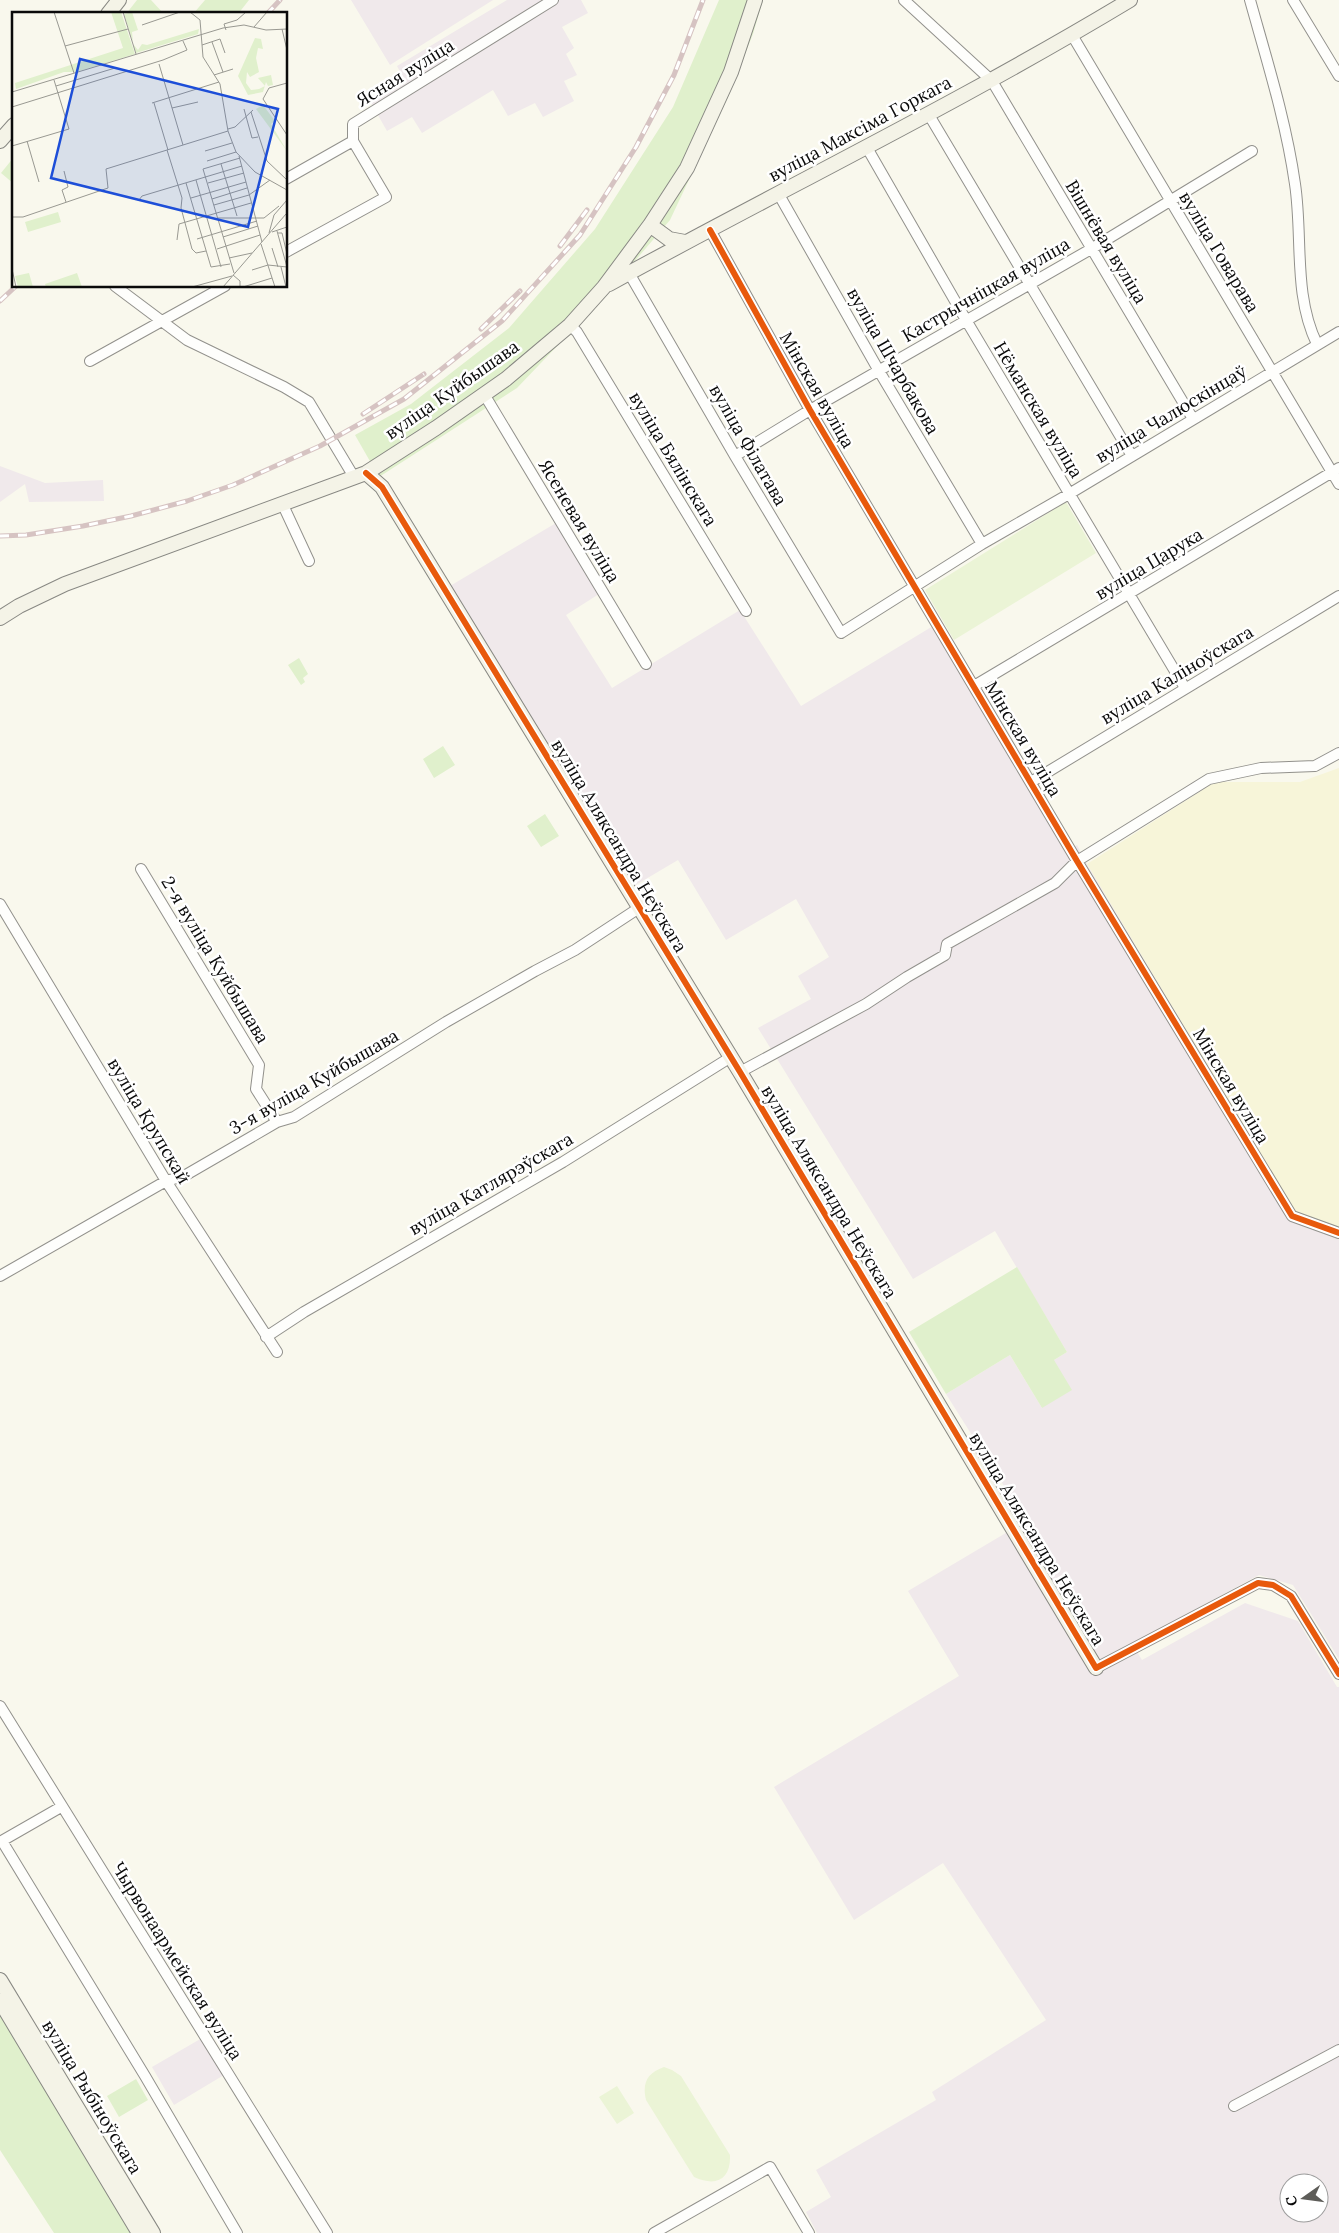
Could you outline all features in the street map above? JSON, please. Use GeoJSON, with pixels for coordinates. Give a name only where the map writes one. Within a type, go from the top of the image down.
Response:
{"type":"FeatureCollection","features":[{"type":"Feature","properties":{"kind":"street"},"geometry":{"type":"LineString","coordinates":[[110,12],[119,0]]}},
{"type":"Feature","properties":{"kind":"street","name":"Ясная вуліца"},"geometry":{"type":"LineString","coordinates":[[353,141],[353,124],[553,0]]}},
{"type":"Feature","properties":{"kind":"street","name":"вуліца Куйбышава"},"geometry":{"type":"LineString","coordinates":[[0,618],[65,584],[360,475],[506,379],[570,326],[604,287],[650,225],[687,168],[712,118],[731,72],[754,0]]}},
{"type":"Feature","properties":{"kind":"street","name":"Вішнёвая вуліца"},"geometry":{"type":"LineString","coordinates":[[904,0],[992,81],[1194,419]]}},
{"type":"Feature","properties":{"kind":"street","name":"вуліца Максіма Горкага"},"geometry":{"type":"LineString","coordinates":[[604,287],[685,242],[992,81],[1130,0]]}},
{"type":"Feature","properties":{"kind":"street"},"geometry":{"type":"LineString","coordinates":[[1250,0],[1286,133],[1296,185],[1303,296],[1309,326],[1317,344]]}},
{"type":"Feature","properties":{"kind":"street"},"geometry":{"type":"LineString","coordinates":[[1293,0],[1339,76]]}},
{"type":"Feature","properties":{"kind":"street","name":"вуліца Говарава"},"geometry":{"type":"LineString","coordinates":[[1072,35],[1271,372],[1335,470],[1339,484]]}},
{"type":"Feature","properties":{"kind":"street"},"geometry":{"type":"LineString","coordinates":[[929,115],[1132,456]]}},
{"type":"Feature","properties":{"kind":"street"},"geometry":{"type":"LineString","coordinates":[[0,141],[12,127]]}},
{"type":"Feature","properties":{"kind":"street"},"geometry":{"type":"LineString","coordinates":[[288,178],[353,141],[386,197],[288,251]]}},
{"type":"Feature","properties":{"kind":"street","name":"Нёманская вуліца"},"geometry":{"type":"LineString","coordinates":[[866,146],[966,320],[1185,688]]}},
{"type":"Feature","properties":{"kind":"street","name":"Кастрычніцкая вуліца"},"geometry":{"type":"LineString","coordinates":[[735,456],[810,410],[1091,249],[1252,151]]}},
{"type":"Feature","properties":{"kind":"street","name":"вуліца Шчарбакова"},"geometry":{"type":"LineString","coordinates":[[778,193],[879,371],[982,544]]}},
{"type":"Feature","properties":{"kind":"street"},"geometry":{"type":"LineString","coordinates":[[650,225],[669,240],[685,242]]}},
{"type":"Feature","properties":{"kind":"street","name":"Мінская вуліца"},"geometry":{"type":"LineString","coordinates":[[710,230],[810,410],[1032,782],[1077,861],[1292,1216],[1339,1233]]}},
{"type":"Feature","properties":{"kind":"street","name":"вуліца Філатава"},"geometry":{"type":"LineString","coordinates":[[629,273],[735,456],[841,632]]}},
{"type":"Feature","properties":{"kind":"street","name":"вуліца Аляксандра Неўскага"},"geometry":{"type":"LineString","coordinates":[[118,288],[187,340],[284,387],[309,402],[360,475],[382,487],[731,1057],[1096,1668],[1258,1583],[1273,1585],[1291,1596],[1339,1674]]}},
{"type":"Feature","properties":{"kind":"street"},"geometry":{"type":"LineString","coordinates":[[90,361],[221,288]]}},
{"type":"Feature","properties":{"kind":"street","name":"вуліца Бялінскага"},"geometry":{"type":"LineString","coordinates":[[570,326],[577,332],[746,611]]}},
{"type":"Feature","properties":{"kind":"street","name":"вуліца Чалюскінцаў"},"geometry":{"type":"LineString","coordinates":[[841,632],[982,544],[1339,332]]}},
{"type":"Feature","properties":{"kind":"street","name":"Ясеневая вуліца"},"geometry":{"type":"LineString","coordinates":[[484,394],[646,664]]}},
{"type":"Feature","properties":{"kind":"street","name":"вуліца Царука"},"geometry":{"type":"LineString","coordinates":[[974,686],[1335,470]]}},
{"type":"Feature","properties":{"kind":"street"},"geometry":{"type":"LineString","coordinates":[[282,503],[309,561]]}},
{"type":"Feature","properties":{"kind":"street","name":"вуліца Каліноўскага"},"geometry":{"type":"LineString","coordinates":[[1032,782],[1339,596]]}},
{"type":"Feature","properties":{"kind":"street"},"geometry":{"type":"LineString","coordinates":[[740,1072],[866,1004],[945,955],[947,944],[1055,883],[1077,861],[1208,779],[1261,768],[1315,766],[1339,753]]}},
{"type":"Feature","properties":{"kind":"street","name":"2-я вуліца Куйбышава"},"geometry":{"type":"LineString","coordinates":[[141,869],[259,1065],[256,1089],[278,1122]]}},
{"type":"Feature","properties":{"kind":"street","name":"вуліца Крупскай"},"geometry":{"type":"LineString","coordinates":[[0,904],[166,1181],[277,1352]]}},
{"type":"Feature","properties":{"kind":"street","name":"3-я вуліца Куйбышава"},"geometry":{"type":"LineString","coordinates":[[0,1276],[166,1181],[184,1176],[278,1122],[294,1117],[454,1017],[575,950],[639,908]]}},
{"type":"Feature","properties":{"kind":"street","name":"вуліца Катлярэўскага"},"geometry":{"type":"LineString","coordinates":[[266,1337],[304,1312],[563,1162],[731,1057]]}},
{"type":"Feature","properties":{"kind":"street","name":"Чырвонаармейская вуліца"},"geometry":{"type":"LineString","coordinates":[[0,1706],[327,2233]]}},
{"type":"Feature","properties":{"kind":"street"},"geometry":{"type":"LineString","coordinates":[[61,1807],[1,1842],[145,2076],[237,2233]]}},
{"type":"Feature","properties":{"kind":"street","name":"вуліца Рыбіноўскага"},"geometry":{"type":"LineString","coordinates":[[0,1980],[153,2233]]}},
{"type":"Feature","properties":{"kind":"street","name":"вуліца Рыбіноўскага"},"geometry":{"type":"LineString","coordinates":[[0,2001],[139,2233]]}},
{"type":"Feature","properties":{"kind":"street"},"geometry":{"type":"LineString","coordinates":[[1234,2106],[1339,2050]]}},
{"type":"Feature","properties":{"kind":"street"},"geometry":{"type":"LineString","coordinates":[[654,2233],[770,2167],[808,2233]]}},
{"type":"Feature","properties":{"kind":"shaded area"},"geometry":{"type":"Polygon","coordinates":[[[351,0],[493,0],[390,65],[351,0]]]}},
{"type":"Feature","properties":{"kind":"shaded area"},"geometry":{"type":"Polygon","coordinates":[[[507,0],[581,0],[588,13],[562,27],[574,48],[566,54],[577,75],[564,81],[574,101],[543,117],[535,103],[508,116],[493,90],[422,133],[412,117],[387,131],[371,103],[406,83],[397,66],[507,0]]]}},
{"type":"Feature","properties":{"kind":"shaded area"},"geometry":{"type":"Polygon","coordinates":[[[0,466],[45,483],[103,480],[104,501],[29,502],[25,484],[0,502],[0,466]]]}},
{"type":"Feature","properties":{"kind":"shaded area"},"geometry":{"type":"Polygon","coordinates":[[[556,523],[599,594],[566,615],[612,688],[740,610],[801,706],[933,626],[1067,851],[1077,845],[1297,1215],[1339,1228],[1339,1659],[1293,1585],[1259,1575],[1132,1644],[1142,1660],[1245,1603],[1298,1621],[1337,1687],[1339,1687],[1339,2233],[817,2233],[806,2212],[831,2197],[816,2170],[936,2100],[932,2092],[1046,2020],[943,1863],[854,1920],[774,1787],[959,1676],[908,1591],[1026,1521],[946,1394],[1010,1355],[1042,1408],[1054,1360],[1067,1352],[995,1231],[913,1279],[758,1028],[811,999],[798,976],[829,957],[796,899],[726,940],[678,860],[634,886],[450,586],[556,523]]]}},
{"type":"Feature","properties":{"kind":"shaded area"},"geometry":{"type":"Polygon","coordinates":[[[1339,768],[1339,1228],[1297,1215],[1087,864],[1215,782],[1300,782],[1339,768]]]}},
{"type":"Feature","properties":{"kind":"shaded area"},"geometry":{"type":"Polygon","coordinates":[[[202,2038],[224,2075],[174,2105],[152,2067],[202,2038]]]}},
{"type":"Feature","properties":{"kind":"green space"},"geometry":{"type":"Polygon","coordinates":[[[137,0],[151,0],[162,12],[128,12],[137,0]]]}},
{"type":"Feature","properties":{"kind":"green space"},"geometry":{"type":"Polygon","coordinates":[[[205,0],[249,0],[240,12],[195,12],[205,0]]]}},
{"type":"Feature","properties":{"kind":"green space"},"geometry":{"type":"Polygon","coordinates":[[[719,0],[763,0],[753,34],[728,97],[670,220],[604,297],[517,388],[379,477],[355,435],[411,404],[509,328],[595,229],[673,107],[719,0]]]}},
{"type":"Feature","properties":{"kind":"green space"},"geometry":{"type":"Polygon","coordinates":[[[12,159],[12,182],[1,173],[12,159]]]}},
{"type":"Feature","properties":{"kind":"green space"},"geometry":{"type":"Polygon","coordinates":[[[1066,502],[1096,553],[954,640],[925,590],[1066,502]]]}},
{"type":"Feature","properties":{"kind":"green space"},"geometry":{"type":"Polygon","coordinates":[[[299,658],[308,674],[303,678],[305,682],[301,685],[288,665],[299,658]]]}},
{"type":"Feature","properties":{"kind":"green space"},"geometry":{"type":"Polygon","coordinates":[[[443,746],[455,765],[434,778],[423,759],[443,746]]]}},
{"type":"Feature","properties":{"kind":"green space"},"geometry":{"type":"Polygon","coordinates":[[[545,814],[559,836],[541,847],[527,826],[545,814]]]}},
{"type":"Feature","properties":{"kind":"green space"},"geometry":{"type":"Polygon","coordinates":[[[1017,1267],[1067,1352],[1054,1360],[1072,1390],[1042,1408],[1010,1355],[946,1394],[909,1332],[1017,1267]]]}},
{"type":"Feature","properties":{"kind":"green space"},"geometry":{"type":"Polygon","coordinates":[[[0,2006],[139,2233],[54,2233],[0,2150],[0,2006]]]}},
{"type":"Feature","properties":{"kind":"green space"},"geometry":{"type":"Polygon","coordinates":[[[664,2067],[681,2076],[730,2155],[728,2170],[721,2179],[709,2181],[694,2177],[646,2100],[645,2084],[647,2079],[653,2072],[664,2067]]]}},
{"type":"Feature","properties":{"kind":"green space"},"geometry":{"type":"Polygon","coordinates":[[[136,2079],[148,2100],[119,2117],[107,2096],[136,2079]]]}},
{"type":"Feature","properties":{"kind":"green space"},"geometry":{"type":"Polygon","coordinates":[[[617,2086],[634,2113],[617,2124],[599,2097],[617,2086]]]}},
{"type":"Feature","properties":{"kind":"railway"},"geometry":{"type":"LineString","coordinates":[[269,12],[280,0]]}},
{"type":"Feature","properties":{"kind":"railway"},"geometry":{"type":"LineString","coordinates":[[0,536],[26,535],[83,526],[187,501],[233,485],[320,446],[404,399],[502,321],[580,235],[636,147],[674,75],[703,0]]}},
{"type":"Feature","properties":{"kind":"railway"},"geometry":{"type":"LineString","coordinates":[[560,246],[587,210]]}},
{"type":"Feature","properties":{"kind":"railway"},"geometry":{"type":"LineString","coordinates":[[0,301],[14,288]]}},
{"type":"Feature","properties":{"kind":"railway"},"geometry":{"type":"LineString","coordinates":[[481,329],[520,291]]}},
{"type":"Feature","properties":{"kind":"railway"},"geometry":{"type":"LineString","coordinates":[[363,414],[424,374]]}},
{"type":"Feature","properties":{"kind":"cycle path"},"geometry":{"type":"LineString","coordinates":[[710,230],[810,410],[1077,861],[1292,1216],[1339,1233]]}},
{"type":"Feature","properties":{"kind":"cycle path"},"geometry":{"type":"LineString","coordinates":[[366,473],[382,487],[740,1072],[1096,1668],[1258,1583],[1273,1585],[1291,1596],[1339,1674]]}}]}
